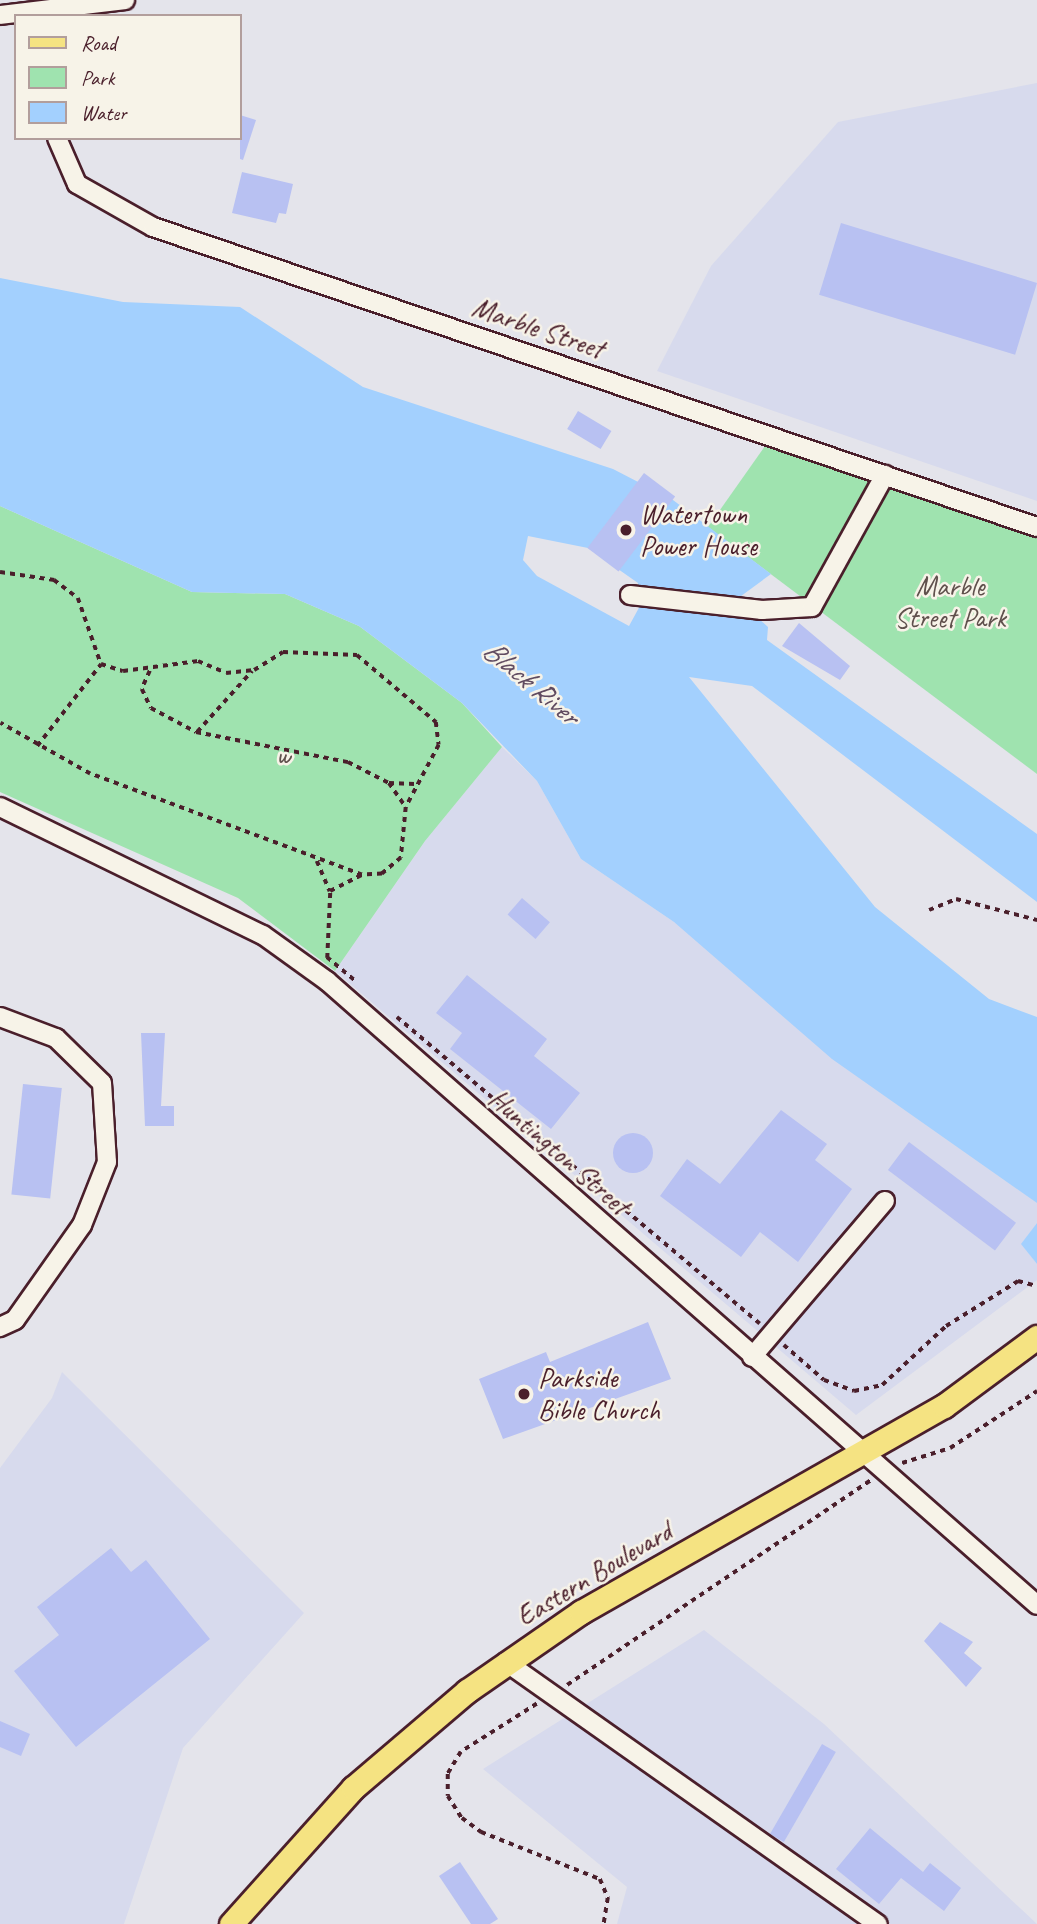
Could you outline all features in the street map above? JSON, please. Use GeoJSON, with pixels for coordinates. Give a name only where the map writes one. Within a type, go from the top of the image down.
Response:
{"type":"FeatureCollection","features":[{"type":"Feature","properties":{"kind":"main road","name":"Eastern Boulevard"},"geometry":{"type":"LineString","coordinates":[[231,1924],[353,1788],[506,1662],[581,1612],[863,1455],[944,1406],[1037,1337]]}},
{"type":"Feature","properties":{"kind":"street"},"geometry":{"type":"LineString","coordinates":[[34,14],[125,0]]}},
{"type":"Feature","properties":{"kind":"street","name":"Marble Street"},"geometry":{"type":"LineString","coordinates":[[58,140],[77,184],[153,227],[1037,527]]}},
{"type":"Feature","properties":{"kind":"street"},"geometry":{"type":"LineString","coordinates":[[631,595],[762,610],[812,607],[884,475]]}},
{"type":"Feature","properties":{"kind":"street","name":"Huntington Street"},"geometry":{"type":"LineString","coordinates":[[0,807],[240,923],[327,981],[883,1473],[1037,1605]]}},
{"type":"Feature","properties":{"kind":"street"},"geometry":{"type":"LineString","coordinates":[[0,1017],[56,1038],[102,1083],[107,1162],[82,1225],[15,1320],[0,1327]]}},
{"type":"Feature","properties":{"kind":"street"},"geometry":{"type":"LineString","coordinates":[[752,1357],[884,1201]]}},
{"type":"Feature","properties":{"kind":"street"},"geometry":{"type":"LineString","coordinates":[[506,1662],[878,1924]]}},
{"type":"Feature","properties":{"kind":"path"},"geometry":{"type":"LineString","coordinates":[[0,572],[54,580],[78,598],[101,664]]}},
{"type":"Feature","properties":{"kind":"path"},"geometry":{"type":"LineString","coordinates":[[0,723],[37,746],[146,798],[362,875],[382,874],[401,858],[406,807],[415,783],[439,745],[436,722],[357,655],[283,652],[254,670],[196,732]]}},
{"type":"Feature","properties":{"kind":"path"},"geometry":{"type":"LineString","coordinates":[[101,664],[150,671],[198,661],[226,673],[254,670]]}},
{"type":"Feature","properties":{"kind":"path"},"geometry":{"type":"LineString","coordinates":[[37,746],[101,664]]}},
{"type":"Feature","properties":{"kind":"path"},"geometry":{"type":"LineString","coordinates":[[150,671],[142,689],[150,708],[196,732],[348,762],[389,783],[415,783]]}},
{"type":"Feature","properties":{"kind":"path"},"geometry":{"type":"LineString","coordinates":[[389,783],[406,807]]}},
{"type":"Feature","properties":{"kind":"path"},"geometry":{"type":"LineString","coordinates":[[315,859],[330,891],[327,981]]}},
{"type":"Feature","properties":{"kind":"path"},"geometry":{"type":"LineString","coordinates":[[330,891],[362,875]]}},
{"type":"Feature","properties":{"kind":"path"},"geometry":{"type":"LineString","coordinates":[[929,910],[956,899],[1037,920]]}},
{"type":"Feature","properties":{"kind":"path"},"geometry":{"type":"LineString","coordinates":[[327,957],[364,989]]}},
{"type":"Feature","properties":{"kind":"path"},"geometry":{"type":"LineString","coordinates":[[385,1007],[824,1380],[854,1391],[882,1385],[946,1326],[1018,1281],[1037,1286]]}},
{"type":"Feature","properties":{"kind":"path"},"geometry":{"type":"LineString","coordinates":[[604,1924],[608,1898],[600,1879],[481,1832],[462,1818],[448,1796],[448,1774],[461,1752],[883,1473],[950,1448],[1037,1391]]}},
{"type":"Feature","properties":{"kind":"shaded area"},"geometry":{"type":"Polygon","coordinates":[[[1037,83],[1037,501],[657,371],[711,266],[838,122],[1037,83]]]}},
{"type":"Feature","properties":{"kind":"shaded area"},"geometry":{"type":"Polygon","coordinates":[[[502,747],[537,781],[581,859],[674,922],[1037,1203],[1037,1223],[1022,1244],[1037,1264],[1037,1280],[856,1415],[335,971],[425,841],[502,747]]]}},
{"type":"Feature","properties":{"kind":"shaded area"},"geometry":{"type":"Polygon","coordinates":[[[62,1372],[304,1613],[183,1748],[124,1924],[0,1924],[0,1468],[52,1398],[62,1372]]]}},
{"type":"Feature","properties":{"kind":"shaded area"},"geometry":{"type":"Polygon","coordinates":[[[704,1630],[824,1724],[1037,1924],[617,1924],[627,1887],[483,1769],[704,1630]]]}},
{"type":"Feature","properties":{"kind":"green space","name":"Marble Street Park"},"geometry":{"type":"Polygon","coordinates":[[[765,446],[1037,538],[1037,774],[708,527],[765,446]]]}},
{"type":"Feature","properties":{"kind":"green space","name":"w"},"geometry":{"type":"Polygon","coordinates":[[[0,506],[192,592],[285,594],[359,626],[462,703],[502,747],[425,841],[335,971],[238,898],[0,792],[0,506]]]}},
{"type":"Feature","properties":{"kind":"water","name":"Black River"},"geometry":{"type":"Polygon","coordinates":[[[0,278],[123,302],[240,307],[363,387],[613,469],[673,500],[771,574],[737,599],[768,627],[767,640],[1037,834],[1037,902],[752,686],[689,677],[875,907],[989,999],[1037,1017],[1037,1203],[832,1059],[674,922],[581,859],[537,781],[462,703],[359,626],[285,594],[192,592],[0,506],[0,278]],[[528,536],[523,560],[537,576],[629,626],[641,604],[638,583],[588,548],[528,536]]]}},
{"type":"Feature","properties":{"kind":"water"},"geometry":{"type":"Polygon","coordinates":[[[1037,1223],[1037,1264],[1021,1244],[1037,1223]]]}},
{"type":"Feature","properties":{"kind":"building"},"geometry":{"type":"Polygon","coordinates":[[[242,116],[256,120],[243,160],[240,159],[242,116]]]}},
{"type":"Feature","properties":{"kind":"building"},"geometry":{"type":"Polygon","coordinates":[[[242,172],[293,184],[286,214],[279,213],[276,223],[232,213],[242,172]]]}},
{"type":"Feature","properties":{"kind":"building"},"geometry":{"type":"Polygon","coordinates":[[[841,223],[1037,283],[1015,355],[819,295],[841,223]]]}},
{"type":"Feature","properties":{"kind":"building"},"geometry":{"type":"Polygon","coordinates":[[[578,411],[611,431],[601,449],[567,429],[578,411]]]}},
{"type":"Feature","properties":{"kind":"building","name":"Watertown Power House"},"geometry":{"type":"Polygon","coordinates":[[[644,473],[675,496],[619,572],[587,548],[644,473]]]}},
{"type":"Feature","properties":{"kind":"building"},"geometry":{"type":"Polygon","coordinates":[[[799,623],[850,666],[840,680],[782,646],[799,623]]]}},
{"type":"Feature","properties":{"kind":"building"},"geometry":{"type":"Polygon","coordinates":[[[522,898],[550,922],[535,939],[508,915],[522,898]]]}},
{"type":"Feature","properties":{"kind":"building"},"geometry":{"type":"Polygon","coordinates":[[[467,975],[547,1039],[534,1056],[580,1093],[551,1129],[450,1049],[462,1033],[436,1013],[467,975]]]}},
{"type":"Feature","properties":{"kind":"building"},"geometry":{"type":"Polygon","coordinates":[[[141,1033],[165,1033],[161,1106],[174,1106],[174,1126],[145,1126],[141,1033]]]}},
{"type":"Feature","properties":{"kind":"building"},"geometry":{"type":"Polygon","coordinates":[[[23,1084],[62,1088],[50,1198],[11,1194],[23,1084]]]}},
{"type":"Feature","properties":{"kind":"building"},"geometry":{"type":"Polygon","coordinates":[[[781,1110],[827,1144],[815,1160],[852,1189],[798,1262],[760,1232],[741,1257],[660,1196],[687,1159],[720,1184],[781,1110]]]}},
{"type":"Feature","properties":{"kind":"building"},"geometry":{"type":"Polygon","coordinates":[[[633,1133],[641,1134],[647,1139],[652,1145],[652,1161],[647,1167],[641,1172],[633,1173],[625,1172],[619,1167],[614,1161],[613,1153],[614,1145],[619,1139],[625,1134],[633,1133]]]}},
{"type":"Feature","properties":{"kind":"building"},"geometry":{"type":"Polygon","coordinates":[[[909,1142],[1016,1223],[995,1251],[888,1170],[909,1142]]]}},
{"type":"Feature","properties":{"kind":"building"},"geometry":{"type":"Polygon","coordinates":[[[648,1322],[671,1379],[503,1439],[479,1379],[546,1352],[550,1362],[648,1322]]]}},
{"type":"Feature","properties":{"kind":"building"},"geometry":{"type":"Polygon","coordinates":[[[111,1548],[131,1572],[146,1560],[210,1639],[76,1747],[14,1671],[59,1635],[37,1607],[111,1548]]]}},
{"type":"Feature","properties":{"kind":"building"},"geometry":{"type":"Polygon","coordinates":[[[940,1622],[973,1642],[964,1653],[982,1668],[966,1687],[924,1641],[940,1622]]]}},
{"type":"Feature","properties":{"kind":"building"},"geometry":{"type":"Polygon","coordinates":[[[0,1721],[30,1734],[21,1756],[0,1747],[0,1721]]]}},
{"type":"Feature","properties":{"kind":"building"},"geometry":{"type":"Polygon","coordinates":[[[822,1744],[836,1752],[784,1842],[770,1834],[822,1744]]]}},
{"type":"Feature","properties":{"kind":"building"},"geometry":{"type":"Polygon","coordinates":[[[870,1828],[923,1872],[930,1863],[961,1888],[944,1911],[901,1878],[879,1904],[836,1869],[870,1828]]]}},
{"type":"Feature","properties":{"kind":"building"},"geometry":{"type":"Polygon","coordinates":[[[460,1862],[498,1919],[490,1924],[471,1924],[439,1876],[460,1862]]]}},
{"type":"Feature","properties":{"kind":"place","name":"Watertown Power House"},"geometry":{"type":"Point","coordinates":[626,530]}},
{"type":"Feature","properties":{"kind":"place","name":"Parkside Bible Church"},"geometry":{"type":"Point","coordinates":[524,1394]}}]}
